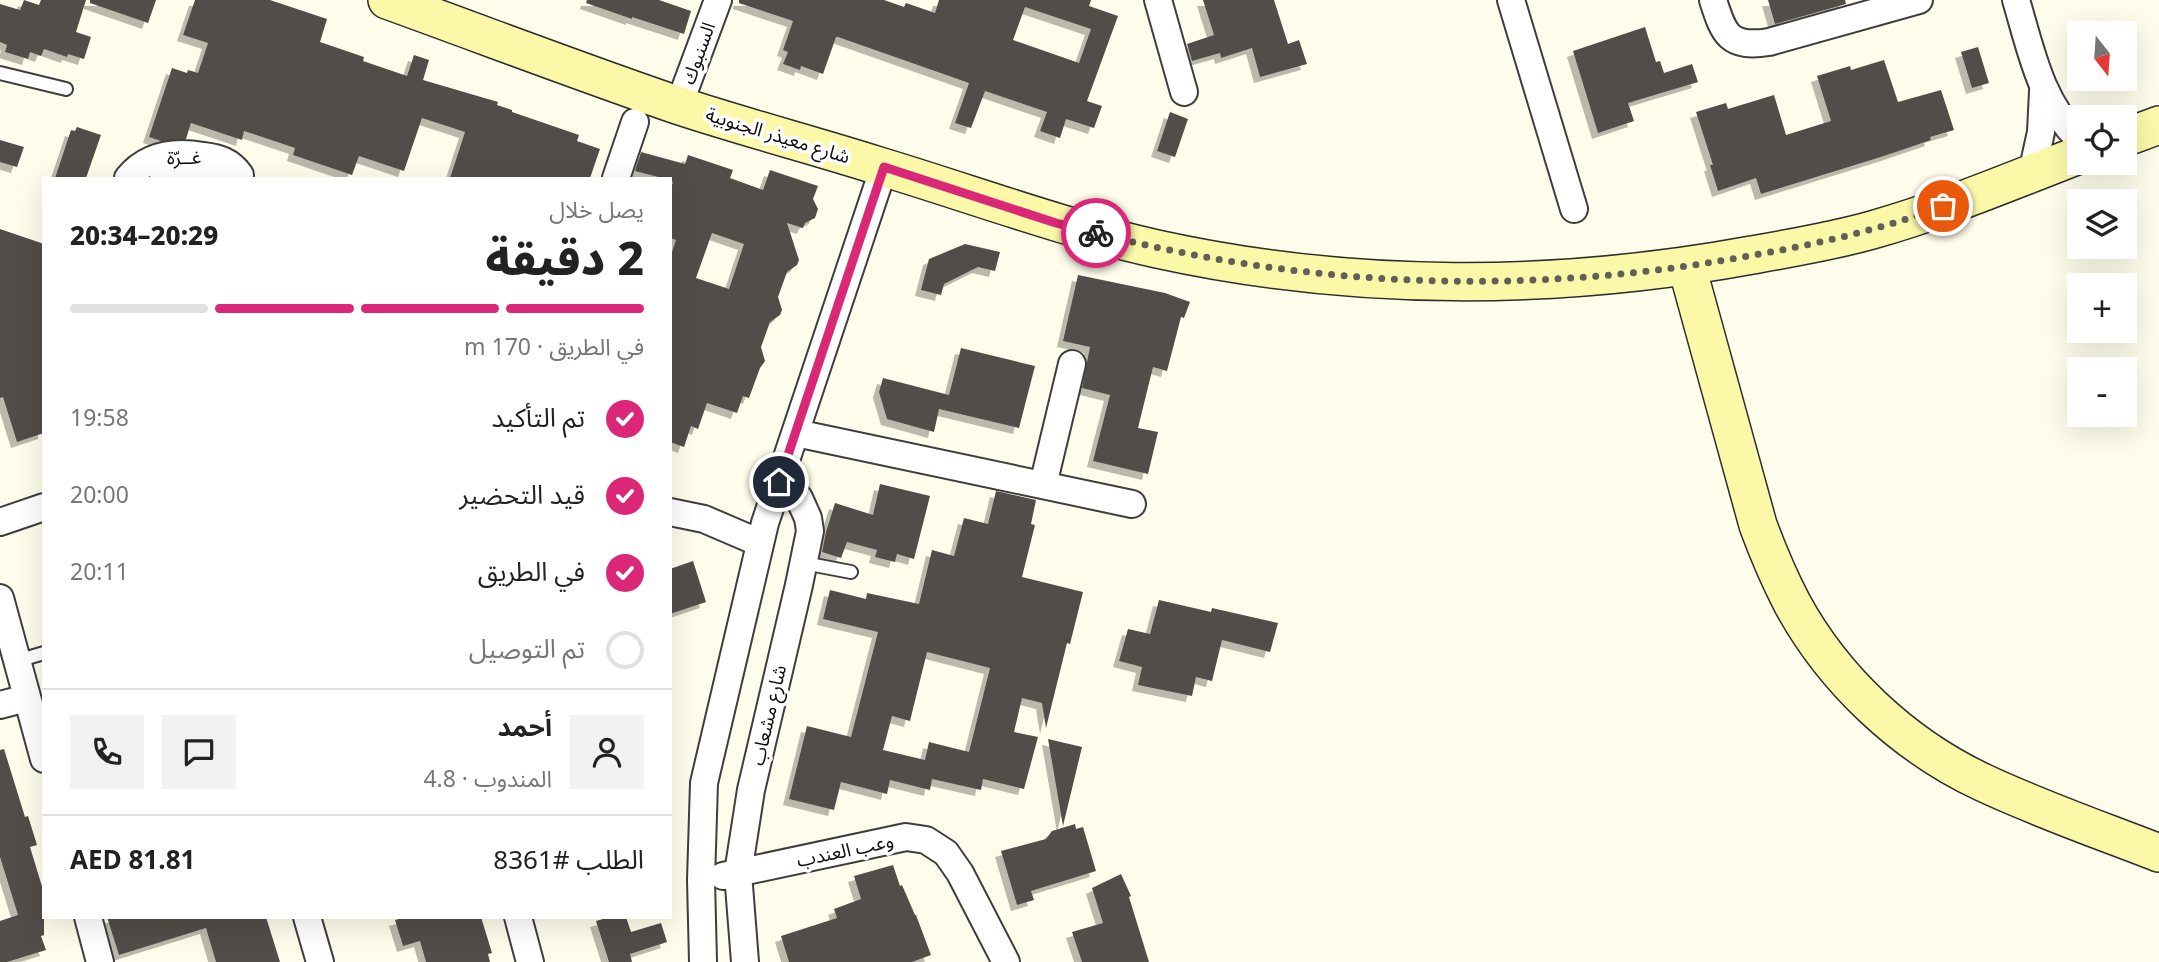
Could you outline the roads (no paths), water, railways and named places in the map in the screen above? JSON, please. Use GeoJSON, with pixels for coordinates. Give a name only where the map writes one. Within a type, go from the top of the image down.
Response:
{"type":"FeatureCollection","features":[{"type":"Feature","properties":{"kind":"street","name":"شارع معيذر الجنوبية"},"geometry":{"type":"LineString","coordinates":[[387,0],[679,105],[1056,223],[1159,249],[1263,268],[1369,279],[1475,283],[1581,279],[1687,267],[1819,243],[1872,230],[1921,215],[2067,160]]}},
{"type":"Feature","properties":{"kind":"street","name":"السنبوك"},"geometry":{"type":"LineString","coordinates":[[679,105],[718,0]]}},
{"type":"Feature","properties":{"kind":"street"},"geometry":{"type":"LineString","coordinates":[[1157,0],[1184,92]]}},
{"type":"Feature","properties":{"kind":"street"},"geometry":{"type":"LineString","coordinates":[[1511,0],[1574,209]]}},
{"type":"Feature","properties":{"kind":"street"},"geometry":{"type":"LineString","coordinates":[[1713,0],[1720,25],[1733,39],[1751,45],[1919,0]]}},
{"type":"Feature","properties":{"kind":"street"},"geometry":{"type":"LineString","coordinates":[[2016,0],[2043,91],[2067,126]]}},
{"type":"Feature","properties":{"kind":"street"},"geometry":{"type":"LineString","coordinates":[[2032,173],[2041,132],[2043,91]]}},
{"type":"Feature","properties":{"kind":"street"},"geometry":{"type":"LineString","coordinates":[[616,177],[635,122]]}},
{"type":"Feature","properties":{"kind":"street"},"geometry":{"type":"LineString","coordinates":[[2137,133],[2159,125]]}},
{"type":"Feature","properties":{"kind":"street","name":"غــرّة"},"geometry":{"type":"LineString","coordinates":[[129,177],[139,166],[150,160],[174,153],[219,158],[245,177]]}},
{"type":"Feature","properties":{"kind":"street"},"geometry":{"type":"LineString","coordinates":[[703,962],[701,880],[704,783],[760,543],[884,167]]}},
{"type":"Feature","properties":{"kind":"street","name":"غــرّة"},"geometry":{"type":"LineString","coordinates":[[166,177],[189,169],[202,169],[245,177]]}},
{"type":"Feature","properties":{"kind":"street"},"geometry":{"type":"LineString","coordinates":[[1687,267],[1758,525],[1793,605],[1816,642],[1843,676],[1906,736],[1970,776],[2020,799],[2159,853]]}},
{"type":"Feature","properties":{"kind":"street"},"geometry":{"type":"LineString","coordinates":[[1043,485],[1072,363]]}},
{"type":"Feature","properties":{"kind":"street"},"geometry":{"type":"LineString","coordinates":[[796,433],[1132,504]]}},
{"type":"Feature","properties":{"kind":"street","name":"شارع مشعاب"},"geometry":{"type":"LineString","coordinates":[[745,962],[738,873],[751,790],[810,531],[808,517],[793,490],[779,482]]}},
{"type":"Feature","properties":{"kind":"street"},"geometry":{"type":"LineString","coordinates":[[0,522],[42,509]]}},
{"type":"Feature","properties":{"kind":"street"},"geometry":{"type":"LineString","coordinates":[[672,512],[704,519],[760,543]]}},
{"type":"Feature","properties":{"kind":"street"},"geometry":{"type":"LineString","coordinates":[[0,597],[42,752]]}},
{"type":"Feature","properties":{"kind":"street"},"geometry":{"type":"LineString","coordinates":[[0,705],[27,698]]}},
{"type":"Feature","properties":{"kind":"street","name":"وعب العندب"},"geometry":{"type":"LineString","coordinates":[[701,880],[906,837],[926,839],[946,853],[960,873],[1006,962]]}},
{"type":"Feature","properties":{"kind":"street"},"geometry":{"type":"LineString","coordinates":[[89,919],[100,962]]}},
{"type":"Feature","properties":{"kind":"street"},"geometry":{"type":"LineString","coordinates":[[308,919],[320,962]]}},
{"type":"Feature","properties":{"kind":"street"},"geometry":{"type":"LineString","coordinates":[[519,919],[530,962]]}},
{"type":"Feature","properties":{"kind":"lane"},"geometry":{"type":"LineString","coordinates":[[0,73],[66,89]]}},
{"type":"Feature","properties":{"kind":"lane"},"geometry":{"type":"LineString","coordinates":[[804,563],[850,572]]}},
{"type":"Feature","properties":{"kind":"lane"},"geometry":{"type":"LineString","coordinates":[[17,661],[42,654]]}}]}
